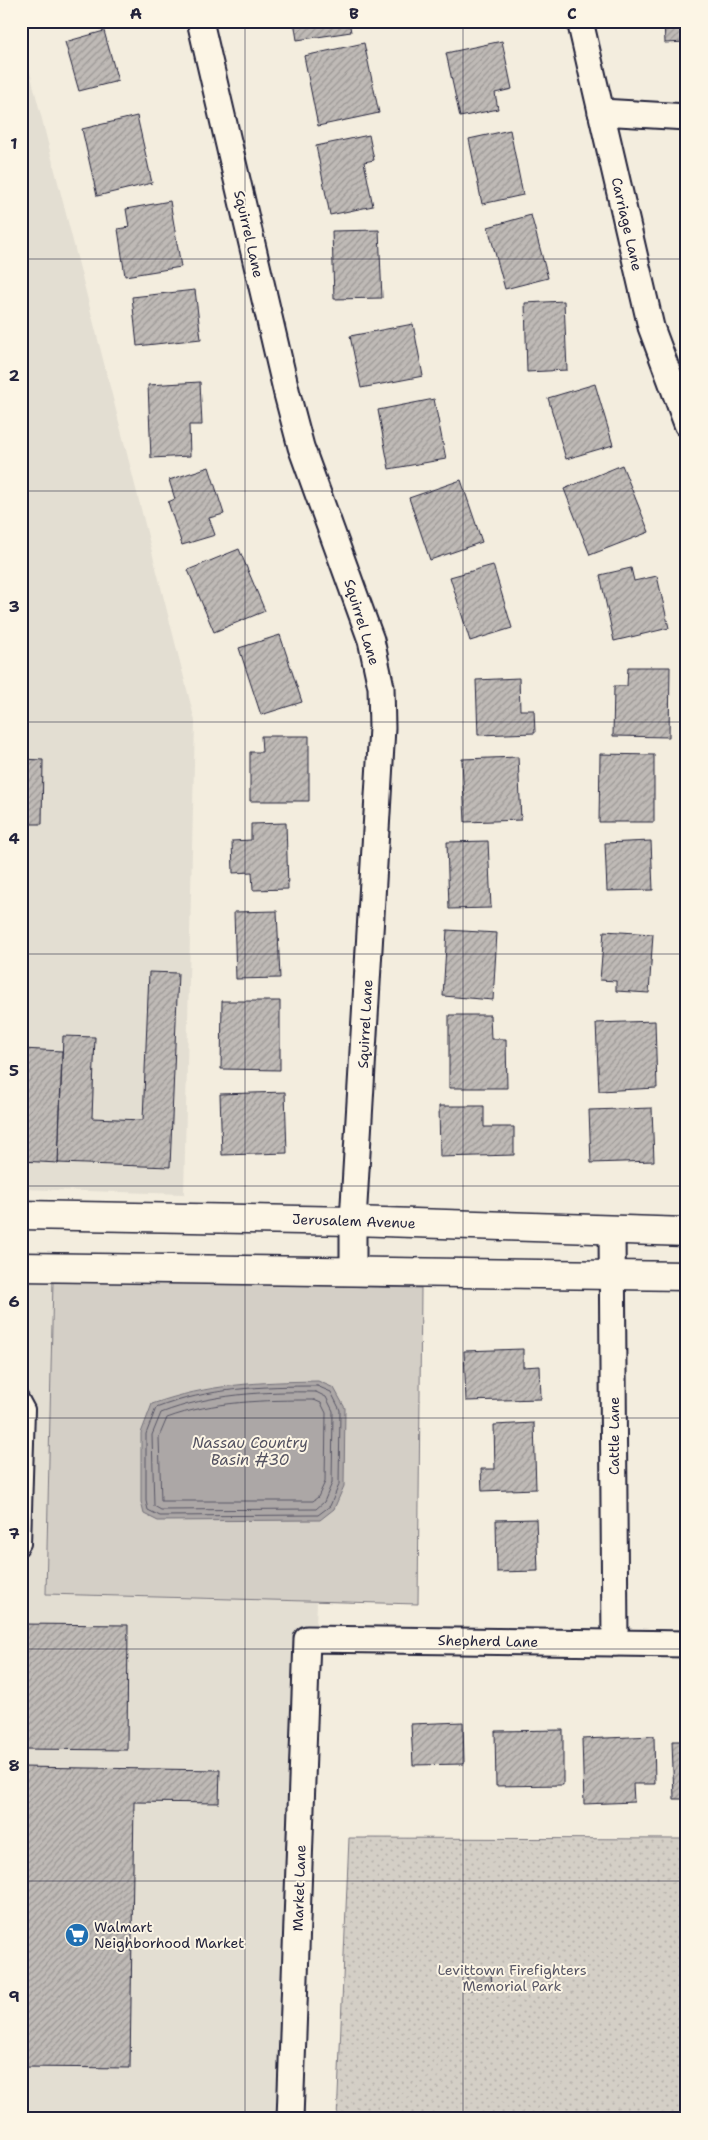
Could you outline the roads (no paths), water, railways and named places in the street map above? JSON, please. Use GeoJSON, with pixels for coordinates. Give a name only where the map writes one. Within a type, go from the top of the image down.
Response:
{"type":"FeatureCollection","features":[{"type":"Feature","properties":{"kind":"main road","name":"Jerusalem Avenue"},"geometry":{"type":"LineString","coordinates":[[21,1215],[353,1221],[687,1232]]}},
{"type":"Feature","properties":{"kind":"main road"},"geometry":{"type":"LineString","coordinates":[[21,1267],[687,1276]]}},
{"type":"Feature","properties":{"kind":"street","name":"Squirrel Lane"},"geometry":{"type":"LineString","coordinates":[[200,21],[289,403],[302,447],[371,640],[381,687],[382,738],[353,1221],[353,1271]]}},
{"type":"Feature","properties":{"kind":"street","name":"Carriage Lane"},"geometry":{"type":"LineString","coordinates":[[580,21],[651,327],[687,424]]}},
{"type":"Feature","properties":{"kind":"street"},"geometry":{"type":"LineString","coordinates":[[601,112],[687,117]]}},
{"type":"Feature","properties":{"kind":"street","name":"Cattle Lane"},"geometry":{"type":"LineString","coordinates":[[612,1230],[616,1642]]}},
{"type":"Feature","properties":{"kind":"street","name":"Shepherd Lane"},"geometry":{"type":"LineString","coordinates":[[306,1657],[307,1639],[687,1644]]}},
{"type":"Feature","properties":{"kind":"street","name":"Market Lane"},"geometry":{"type":"LineString","coordinates":[[290,2119],[306,1657]]}},
{"type":"Feature","properties":{"kind":"lane"},"geometry":{"type":"LineString","coordinates":[[21,1396],[28,1409],[24,1544],[21,1549]]}},
{"type":"Feature","properties":{"kind":"water","name":"Nassau Country Basin #30"},"geometry":{"type":"Polygon","coordinates":[[[318,1381],[334,1388],[345,1408],[344,1486],[334,1509],[320,1520],[158,1521],[144,1514],[141,1502],[141,1433],[152,1404],[194,1392],[234,1385],[318,1381]]]}},
{"type":"Feature","properties":{"kind":"place","name":"Walmart Neighborhood Market"},"geometry":{"type":"Point","coordinates":[77,1935]}},
{"type":"Feature","properties":{"kind":"park label","name":"Levittown Firefighters Memorial Park"},"geometry":{"type":"Point","coordinates":[512,1978]}}]}
